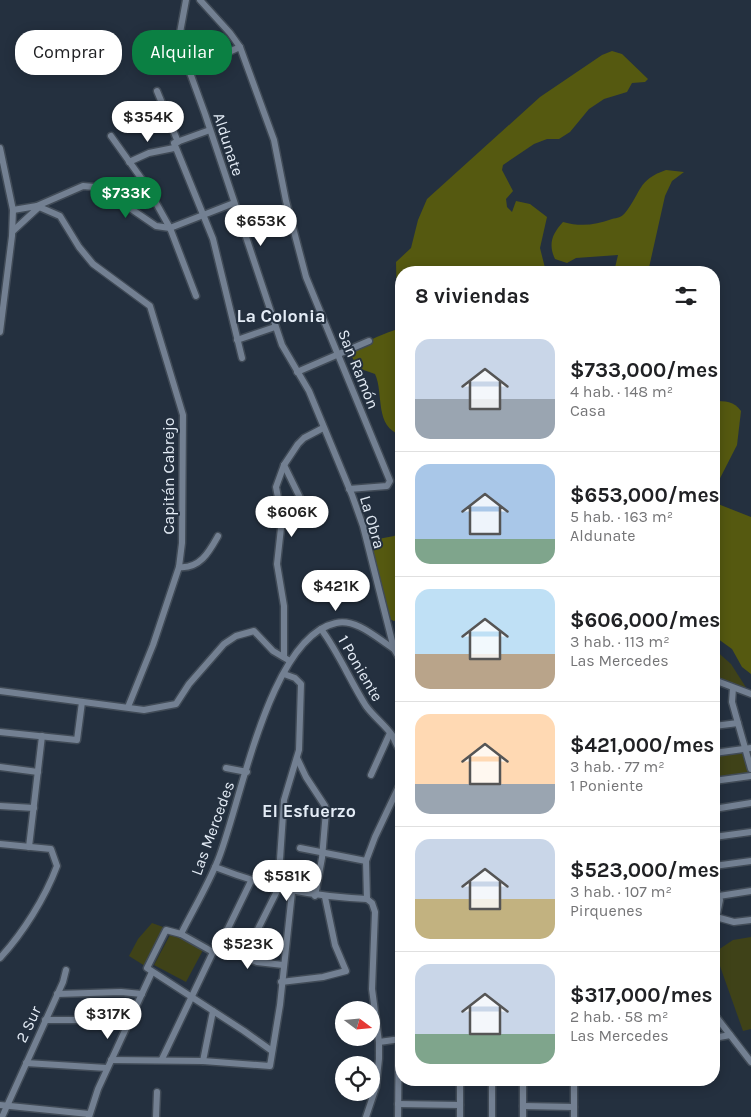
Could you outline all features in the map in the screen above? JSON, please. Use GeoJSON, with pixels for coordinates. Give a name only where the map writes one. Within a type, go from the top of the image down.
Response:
{"type":"FeatureCollection","features":[{"type":"Feature","properties":{"kind":"street","name":"Aldunate"},"geometry":{"type":"LineString","coordinates":[[180,30],[186,0]]}},
{"type":"Feature","properties":{"kind":"street","name":"San Ramón"},"geometry":{"type":"LineString","coordinates":[[200,0],[240,47],[274,140],[286,201],[306,277],[390,481],[387,486],[349,489]]}},
{"type":"Feature","properties":{"kind":"street"},"geometry":{"type":"LineString","coordinates":[[232,51],[240,47]]}},
{"type":"Feature","properties":{"kind":"street","name":"Aldunate"},"geometry":{"type":"LineString","coordinates":[[191,75],[275,327],[297,372],[309,391],[349,489]]}},
{"type":"Feature","properties":{"kind":"street"},"geometry":{"type":"LineString","coordinates":[[157,91],[213,239],[242,358]]}},
{"type":"Feature","properties":{"kind":"street"},"geometry":{"type":"LineString","coordinates":[[129,162],[210,130]]}},
{"type":"Feature","properties":{"kind":"street"},"geometry":{"type":"LineString","coordinates":[[111,136],[146,185],[170,228],[196,296]]}},
{"type":"Feature","properties":{"kind":"street"},"geometry":{"type":"LineString","coordinates":[[0,148],[13,210],[13,232],[0,332]]}},
{"type":"Feature","properties":{"kind":"street"},"geometry":{"type":"LineString","coordinates":[[13,210],[38,206],[76,188],[94,187],[105,191],[156,226],[170,228],[234,203]]}},
{"type":"Feature","properties":{"kind":"street"},"geometry":{"type":"LineString","coordinates":[[13,232],[38,206]]}},
{"type":"Feature","properties":{"kind":"street","name":"Capitán Cabrejo"},"geometry":{"type":"LineString","coordinates":[[38,206],[60,216],[93,264],[105,275],[140,297],[150,306],[183,415],[182,543],[179,567],[153,644],[128,707]]}},
{"type":"Feature","properties":{"kind":"street"},"geometry":{"type":"LineString","coordinates":[[237,340],[275,327]]}},
{"type":"Feature","properties":{"kind":"street"},"geometry":{"type":"LineString","coordinates":[[297,372],[369,341]]}},
{"type":"Feature","properties":{"kind":"street","name":"Las Mercedes"},"geometry":{"type":"LineString","coordinates":[[181,934],[215,867],[247,772],[258,731],[284,674],[287,659],[284,606],[277,564],[282,519],[276,492],[278,480],[284,465],[304,438],[323,428]]}},
{"type":"Feature","properties":{"kind":"street"},"geometry":{"type":"LineString","coordinates":[[284,465],[308,512],[316,520]]}},
{"type":"Feature","properties":{"kind":"street","name":"La Obra"},"geometry":{"type":"LineString","coordinates":[[349,489],[363,526],[394,649]]}},
{"type":"Feature","properties":{"kind":"street"},"geometry":{"type":"LineString","coordinates":[[179,567],[194,566],[205,556],[218,536]]}},
{"type":"Feature","properties":{"kind":"street"},"geometry":{"type":"LineString","coordinates":[[0,692],[144,710],[176,704],[188,684],[224,644],[236,636],[254,631],[261,641],[287,659],[321,629],[337,622],[347,622],[394,649]]}},
{"type":"Feature","properties":{"kind":"street","name":"1 Poniente"},"geometry":{"type":"LineString","coordinates":[[321,629],[342,661],[367,707],[375,719],[390,733],[395,745]]}},
{"type":"Feature","properties":{"kind":"street"},"geometry":{"type":"LineString","coordinates":[[244,957],[278,889],[284,800],[297,758],[301,684],[295,678],[284,674]]}},
{"type":"Feature","properties":{"kind":"street"},"geometry":{"type":"LineString","coordinates":[[720,683],[751,694]]}},
{"type":"Feature","properties":{"kind":"street"},"geometry":{"type":"LineString","coordinates":[[733,688],[732,698],[738,723],[748,748],[751,769]]}},
{"type":"Feature","properties":{"kind":"street"},"geometry":{"type":"LineString","coordinates":[[0,732],[77,740],[82,702]]}},
{"type":"Feature","properties":{"kind":"street"},"geometry":{"type":"LineString","coordinates":[[720,725],[738,723]]}},
{"type":"Feature","properties":{"kind":"street"},"geometry":{"type":"LineString","coordinates":[[372,775],[390,733]]}},
{"type":"Feature","properties":{"kind":"street"},"geometry":{"type":"LineString","coordinates":[[29,847],[42,736]]}},
{"type":"Feature","properties":{"kind":"street","name":"1 Poniente"},"geometry":{"type":"LineString","coordinates":[[386,742],[395,745]]}},
{"type":"Feature","properties":{"kind":"street"},"geometry":{"type":"LineString","coordinates":[[720,752],[748,748]]}},
{"type":"Feature","properties":{"kind":"street"},"geometry":{"type":"LineString","coordinates":[[297,758],[306,778],[325,806],[322,852],[315,896]]}},
{"type":"Feature","properties":{"kind":"street"},"geometry":{"type":"LineString","coordinates":[[0,767],[38,772]]}},
{"type":"Feature","properties":{"kind":"street"},"geometry":{"type":"LineString","coordinates":[[226,768],[247,772]]}},
{"type":"Feature","properties":{"kind":"street"},"geometry":{"type":"LineString","coordinates":[[720,780],[751,776]]}},
{"type":"Feature","properties":{"kind":"street"},"geometry":{"type":"LineString","coordinates":[[374,1001],[372,989],[375,912],[368,899],[366,861],[395,795]]}},
{"type":"Feature","properties":{"kind":"street"},"geometry":{"type":"LineString","coordinates":[[720,807],[751,803]]}},
{"type":"Feature","properties":{"kind":"street"},"geometry":{"type":"LineString","coordinates":[[0,806],[34,808]]}},
{"type":"Feature","properties":{"kind":"street"},"geometry":{"type":"LineString","coordinates":[[720,836],[751,832]]}},
{"type":"Feature","properties":{"kind":"street"},"geometry":{"type":"LineString","coordinates":[[0,844],[50,849],[57,866],[52,879],[12,946],[0,958]]}},
{"type":"Feature","properties":{"kind":"street"},"geometry":{"type":"LineString","coordinates":[[300,848],[366,861]]}},
{"type":"Feature","properties":{"kind":"street"},"geometry":{"type":"LineString","coordinates":[[720,865],[751,861]]}},
{"type":"Feature","properties":{"kind":"street"},"geometry":{"type":"LineString","coordinates":[[215,867],[251,881],[292,892],[324,897],[368,899]]}},
{"type":"Feature","properties":{"kind":"street"},"geometry":{"type":"LineString","coordinates":[[162,1059],[191,997],[214,952],[219,947],[251,881]]}},
{"type":"Feature","properties":{"kind":"street"},"geometry":{"type":"LineString","coordinates":[[720,896],[751,891]]}},
{"type":"Feature","properties":{"kind":"street"},"geometry":{"type":"LineString","coordinates":[[111,1060],[162,1059],[270,1066],[280,1005],[292,892]]}},
{"type":"Feature","properties":{"kind":"street"},"geometry":{"type":"LineString","coordinates":[[281,982],[323,977],[346,971],[335,945],[324,897]]}},
{"type":"Feature","properties":{"kind":"street"},"geometry":{"type":"LineString","coordinates":[[720,918],[734,922],[751,920]]}},
{"type":"Feature","properties":{"kind":"street"},"geometry":{"type":"LineString","coordinates":[[214,952],[181,934],[166,930],[147,968],[272,1051]]}},
{"type":"Feature","properties":{"kind":"street"},"geometry":{"type":"LineString","coordinates":[[219,947],[264,964],[283,964]]}},
{"type":"Feature","properties":{"kind":"street","name":"2 Sur"},"geometry":{"type":"LineString","coordinates":[[2,1117],[3,1106],[26,1063],[66,970]]}},
{"type":"Feature","properties":{"kind":"street"},"geometry":{"type":"LineString","coordinates":[[3,1106],[89,1115],[107,1068],[152,972]]}},
{"type":"Feature","properties":{"kind":"street"},"geometry":{"type":"LineString","coordinates":[[57,994],[121,992],[142,994]]}},
{"type":"Feature","properties":{"kind":"street"},"geometry":{"type":"LineString","coordinates":[[202,1061],[213,1011]]}},
{"type":"Feature","properties":{"kind":"street"},"geometry":{"type":"LineString","coordinates":[[44,1020],[129,1020]]}},
{"type":"Feature","properties":{"kind":"street"},"geometry":{"type":"LineString","coordinates":[[720,1022],[751,1062]]}},
{"type":"Feature","properties":{"kind":"street"},"geometry":{"type":"LineString","coordinates":[[722,1036],[730,1035]]}},
{"type":"Feature","properties":{"kind":"street"},"geometry":{"type":"LineString","coordinates":[[380,1042],[395,1040]]}},
{"type":"Feature","properties":{"kind":"street"},"geometry":{"type":"LineString","coordinates":[[366,1117],[377,1078],[379,1046]]}},
{"type":"Feature","properties":{"kind":"street"},"geometry":{"type":"LineString","coordinates":[[26,1063],[107,1068]]}},
{"type":"Feature","properties":{"kind":"street"},"geometry":{"type":"LineString","coordinates":[[398,1117],[399,1086]]}},
{"type":"Feature","properties":{"kind":"street"},"geometry":{"type":"LineString","coordinates":[[460,1086],[460,1117]]}},
{"type":"Feature","properties":{"kind":"street"},"geometry":{"type":"LineString","coordinates":[[492,1086],[492,1117]]}},
{"type":"Feature","properties":{"kind":"street"},"geometry":{"type":"LineString","coordinates":[[523,1117],[524,1086]]}},
{"type":"Feature","properties":{"kind":"street"},"geometry":{"type":"LineString","coordinates":[[574,1086],[574,1117]]}},
{"type":"Feature","properties":{"kind":"street"},"geometry":{"type":"LineString","coordinates":[[156,1117],[157,1092]]}},
{"type":"Feature","properties":{"kind":"street"},"geometry":{"type":"LineString","coordinates":[[398,1104],[460,1105]]}},
{"type":"Feature","properties":{"kind":"street"},"geometry":{"type":"LineString","coordinates":[[523,1106],[574,1107]]}},
{"type":"Feature","properties":{"kind":"green space"},"geometry":{"type":"Polygon","coordinates":[[[720,654],[731,664],[747,689],[720,678],[720,654]]]}},
{"type":"Feature","properties":{"kind":"green space"},"geometry":{"type":"Polygon","coordinates":[[[742,752],[749,774],[720,778],[720,755],[742,752]]]}},
{"type":"Feature","properties":{"kind":"green space"},"geometry":{"type":"Polygon","coordinates":[[[152,923],[163,927],[164,930],[145,966],[129,956],[138,939],[152,923]]]}},
{"type":"Feature","properties":{"kind":"green space"},"geometry":{"type":"Polygon","coordinates":[[[171,933],[203,950],[186,982],[154,965],[171,933]]]}},
{"type":"Feature","properties":{"kind":"green space"},"geometry":{"type":"Polygon","coordinates":[[[751,937],[751,1029],[743,1031],[720,966],[720,949],[733,940],[751,937]]]}},
{"type":"Feature","properties":{"kind":"shaded area"},"geometry":{"type":"Polygon","coordinates":[[[612,51],[622,54],[648,79],[645,82],[632,83],[627,92],[604,99],[589,109],[570,132],[559,139],[547,139],[534,144],[503,165],[502,170],[513,191],[506,199],[507,207],[512,212],[516,201],[530,204],[547,217],[540,248],[544,266],[396,266],[396,262],[411,248],[418,220],[427,199],[540,97],[602,55],[612,51]]]}},
{"type":"Feature","properties":{"kind":"shaded area"},"geometry":{"type":"Polygon","coordinates":[[[666,170],[684,172],[672,181],[665,196],[649,266],[615,266],[618,255],[576,258],[567,263],[555,259],[552,239],[563,222],[588,225],[621,216],[630,206],[645,182],[666,170]]]}},
{"type":"Feature","properties":{"kind":"shaded area"},"geometry":{"type":"Polygon","coordinates":[[[395,330],[395,432],[387,425],[383,417],[375,374],[358,368],[352,357],[360,347],[380,335],[395,330]]]}},
{"type":"Feature","properties":{"kind":"shaded area"},"geometry":{"type":"Polygon","coordinates":[[[720,402],[732,403],[741,411],[737,445],[720,478],[720,402]]]}},
{"type":"Feature","properties":{"kind":"shaded area"},"geometry":{"type":"Polygon","coordinates":[[[720,505],[751,517],[751,674],[742,667],[732,649],[720,640],[720,505]]]}},
{"type":"Feature","properties":{"kind":"shaded area"},"geometry":{"type":"Polygon","coordinates":[[[394,536],[394,621],[389,619],[372,548],[373,540],[394,536]]]}},
{"type":"Feature","properties":{"kind":"district","name":"La Colonia"},"geometry":{"type":"Point","coordinates":[281,316]}},
{"type":"Feature","properties":{"kind":"district","name":"El Esfuerzo"},"geometry":{"type":"Point","coordinates":[309,811]}}]}
